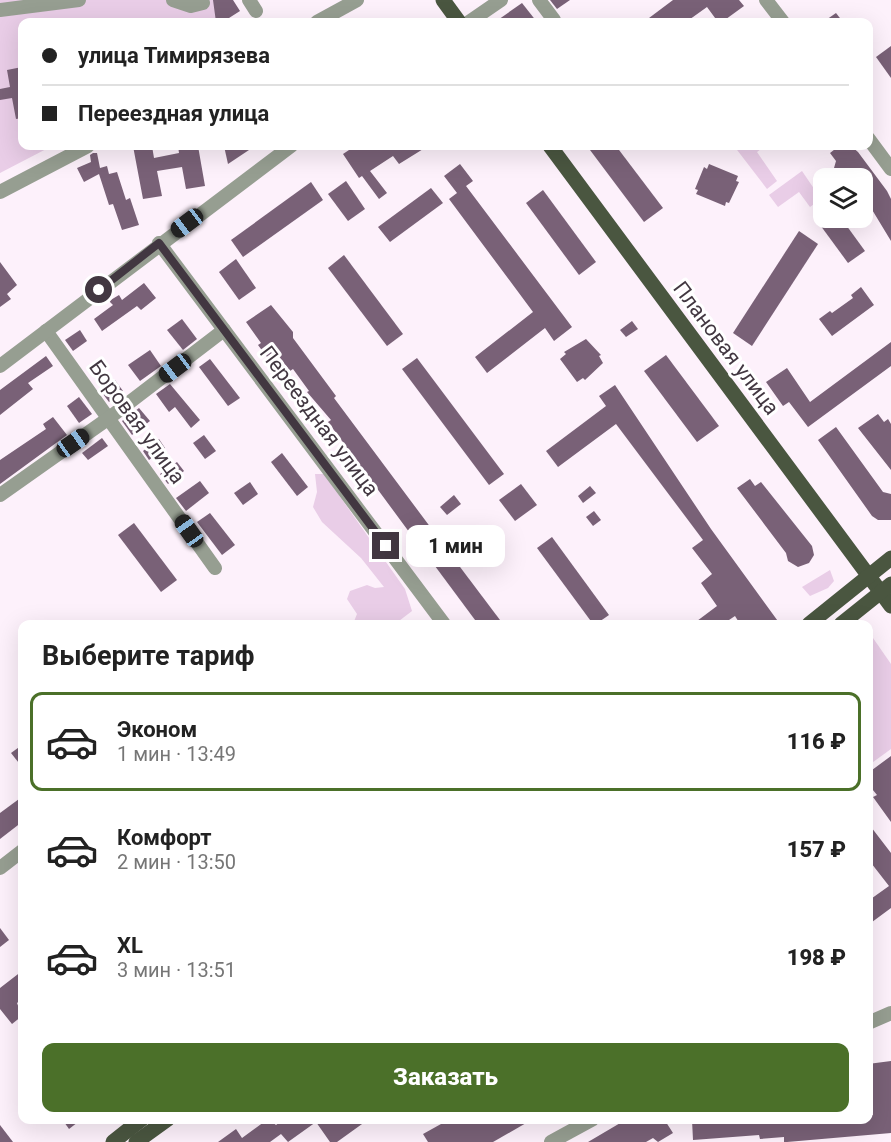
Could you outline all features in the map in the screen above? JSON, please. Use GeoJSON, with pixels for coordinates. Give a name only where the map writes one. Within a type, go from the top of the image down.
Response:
{"type":"FeatureCollection","features":[{"type":"Feature","properties":{"kind":"main road"},"geometry":{"type":"LineString","coordinates":[[443,0],[456,18]]}},
{"type":"Feature","properties":{"kind":"main road","name":"Плановая улица"},"geometry":{"type":"LineString","coordinates":[[553,150],[867,576],[885,588],[891,606]]}},
{"type":"Feature","properties":{"kind":"main road"},"geometry":{"type":"LineString","coordinates":[[814,620],[891,558]]}},
{"type":"Feature","properties":{"kind":"main road"},"geometry":{"type":"LineString","coordinates":[[846,620],[885,588]]}},
{"type":"Feature","properties":{"kind":"main road"},"geometry":{"type":"LineString","coordinates":[[113,1142],[136,1124]]}},
{"type":"Feature","properties":{"kind":"main road"},"geometry":{"type":"LineString","coordinates":[[136,1142],[161,1124]]}},
{"type":"Feature","properties":{"kind":"street"},"geometry":{"type":"LineString","coordinates":[[0,10],[79,0]]}},
{"type":"Feature","properties":{"kind":"street"},"geometry":{"type":"LineString","coordinates":[[173,0],[191,6],[202,3],[202,0]]}},
{"type":"Feature","properties":{"kind":"street"},"geometry":{"type":"LineString","coordinates":[[324,18],[357,0]]}},
{"type":"Feature","properties":{"kind":"street"},"geometry":{"type":"LineString","coordinates":[[475,18],[501,0]]}},
{"type":"Feature","properties":{"kind":"street"},"geometry":{"type":"LineString","coordinates":[[539,0],[552,18]]}},
{"type":"Feature","properties":{"kind":"street"},"geometry":{"type":"LineString","coordinates":[[766,0],[780,18]]}},
{"type":"Feature","properties":{"kind":"street"},"geometry":{"type":"LineString","coordinates":[[873,145],[891,169]]}},
{"type":"Feature","properties":{"kind":"street"},"geometry":{"type":"LineString","coordinates":[[0,192],[80,150]]}},
{"type":"Feature","properties":{"kind":"street"},"geometry":{"type":"LineString","coordinates":[[0,366],[159,243],[286,150]]}},
{"type":"Feature","properties":{"kind":"street","name":"Переездная улица"},"geometry":{"type":"LineString","coordinates":[[159,243],[441,620]]}},
{"type":"Feature","properties":{"kind":"street"},"geometry":{"type":"LineString","coordinates":[[0,495],[109,418],[225,330]]}},
{"type":"Feature","properties":{"kind":"street","name":"Боровая улица"},"geometry":{"type":"LineString","coordinates":[[46,331],[215,568]]}},
{"type":"Feature","properties":{"kind":"street"},"geometry":{"type":"LineString","coordinates":[[0,868],[18,854]]}},
{"type":"Feature","properties":{"kind":"street"},"geometry":{"type":"LineString","coordinates":[[873,1021],[891,1012]]}},
{"type":"Feature","properties":{"kind":"street"},"geometry":{"type":"LineString","coordinates":[[551,1142],[584,1124]]}},
{"type":"Feature","properties":{"kind":"shaded area"},"geometry":{"type":"Polygon","coordinates":[[[0,0],[217,0],[219,18],[18,18],[18,150],[44,150],[0,173],[0,0]]]}},
{"type":"Feature","properties":{"kind":"shaded area"},"geometry":{"type":"Polygon","coordinates":[[[737,150],[760,150],[757,152],[777,181],[767,189],[737,150]]]}},
{"type":"Feature","properties":{"kind":"shaded area"},"geometry":{"type":"Polygon","coordinates":[[[802,171],[813,187],[813,205],[810,207],[799,192],[778,207],[769,195],[802,171]]]}},
{"type":"Feature","properties":{"kind":"shaded area"},"geometry":{"type":"Polygon","coordinates":[[[315,474],[324,474],[405,589],[412,611],[400,620],[355,620],[357,614],[347,599],[350,591],[367,585],[375,588],[384,587],[361,558],[322,522],[313,507],[317,492],[315,474]]]}},
{"type":"Feature","properties":{"kind":"shaded area"},"geometry":{"type":"Polygon","coordinates":[[[830,570],[834,581],[828,588],[810,596],[802,587],[830,570]]]}},
{"type":"Feature","properties":{"kind":"shaded area"},"geometry":{"type":"Polygon","coordinates":[[[873,638],[891,664],[891,749],[873,762],[873,638]]]}},
{"type":"Feature","properties":{"kind":"building"},"geometry":{"type":"Polygon","coordinates":[[[213,0],[233,0],[240,11],[229,18],[215,18],[213,0]]]}},
{"type":"Feature","properties":{"kind":"building"},"geometry":{"type":"Polygon","coordinates":[[[550,0],[570,0],[557,9],[550,0]]]}},
{"type":"Feature","properties":{"kind":"building"},"geometry":{"type":"Polygon","coordinates":[[[673,0],[739,0],[744,6],[728,18],[715,18],[707,7],[692,18],[649,18],[673,0]]]}},
{"type":"Feature","properties":{"kind":"building"},"geometry":{"type":"Polygon","coordinates":[[[522,3],[534,18],[501,18],[522,3]]]}},
{"type":"Feature","properties":{"kind":"building"},"geometry":{"type":"Polygon","coordinates":[[[836,13],[840,18],[829,18],[836,13]]]}},
{"type":"Feature","properties":{"kind":"building"},"geometry":{"type":"Polygon","coordinates":[[[891,46],[891,78],[876,57],[891,46]]]}},
{"type":"Feature","properties":{"kind":"building"},"geometry":{"type":"Polygon","coordinates":[[[18,68],[18,119],[16,119],[12,98],[0,100],[0,89],[10,87],[7,70],[18,68]]]}},
{"type":"Feature","properties":{"kind":"building"},"geometry":{"type":"Polygon","coordinates":[[[134,150],[153,150],[154,158],[179,153],[179,150],[199,150],[205,186],[186,189],[182,167],[157,171],[162,196],[143,199],[134,150]]]}},
{"type":"Feature","properties":{"kind":"building"},"geometry":{"type":"Polygon","coordinates":[[[225,150],[249,150],[228,164],[225,150]]]}},
{"type":"Feature","properties":{"kind":"building"},"geometry":{"type":"Polygon","coordinates":[[[349,150],[422,150],[399,164],[393,156],[370,171],[387,193],[379,199],[362,176],[359,178],[343,154],[349,150]]]}},
{"type":"Feature","properties":{"kind":"building"},"geometry":{"type":"Polygon","coordinates":[[[590,150],[619,150],[663,208],[644,222],[590,150]]]}},
{"type":"Feature","properties":{"kind":"building"},"geometry":{"type":"Polygon","coordinates":[[[834,150],[856,150],[870,168],[834,168],[836,161],[830,153],[834,150]]]}},
{"type":"Feature","properties":{"kind":"building"},"geometry":{"type":"Polygon","coordinates":[[[97,153],[100,168],[107,166],[109,174],[117,172],[126,200],[130,198],[139,225],[122,230],[113,204],[109,205],[99,174],[84,182],[77,168],[91,162],[90,155],[97,153]]]}},
{"type":"Feature","properties":{"kind":"building"},"geometry":{"type":"Polygon","coordinates":[[[460,164],[473,181],[466,186],[572,327],[554,341],[545,328],[487,373],[475,357],[533,312],[449,199],[457,193],[444,176],[460,164]]]}},
{"type":"Feature","properties":{"kind":"building"},"geometry":{"type":"Polygon","coordinates":[[[709,164],[738,176],[736,181],[739,182],[729,203],[726,202],[725,206],[696,194],[698,190],[695,189],[704,167],[707,169],[709,164]]]}},
{"type":"Feature","properties":{"kind":"building"},"geometry":{"type":"Polygon","coordinates":[[[873,172],[891,199],[891,241],[873,211],[873,172]]]}},
{"type":"Feature","properties":{"kind":"building"},"geometry":{"type":"Polygon","coordinates":[[[346,181],[365,209],[348,221],[328,194],[346,181]]]}},
{"type":"Feature","properties":{"kind":"building"},"geometry":{"type":"Polygon","coordinates":[[[311,182],[323,200],[243,257],[231,240],[311,182]]]}},
{"type":"Feature","properties":{"kind":"building"},"geometry":{"type":"Polygon","coordinates":[[[431,188],[443,203],[390,242],[378,227],[431,188]]]}},
{"type":"Feature","properties":{"kind":"building"},"geometry":{"type":"Polygon","coordinates":[[[543,190],[596,262],[579,275],[526,203],[543,190]]]}},
{"type":"Feature","properties":{"kind":"building"},"geometry":{"type":"Polygon","coordinates":[[[822,228],[848,228],[865,251],[848,263],[822,228]]]}},
{"type":"Feature","properties":{"kind":"building"},"geometry":{"type":"Polygon","coordinates":[[[799,231],[818,244],[752,346],[733,333],[799,231]]]}},
{"type":"Feature","properties":{"kind":"building"},"geometry":{"type":"Polygon","coordinates":[[[344,255],[403,334],[387,346],[328,268],[344,255]]]}},
{"type":"Feature","properties":{"kind":"building"},"geometry":{"type":"Polygon","coordinates":[[[236,259],[256,288],[239,300],[219,272],[236,259]]]}},
{"type":"Feature","properties":{"kind":"building"},"geometry":{"type":"Polygon","coordinates":[[[0,262],[17,285],[7,294],[11,299],[0,307],[0,262]]]}},
{"type":"Feature","properties":{"kind":"building"},"geometry":{"type":"Polygon","coordinates":[[[144,283],[156,298],[141,310],[137,306],[102,331],[94,319],[113,305],[109,301],[119,295],[122,300],[144,283]]]}},
{"type":"Feature","properties":{"kind":"building"},"geometry":{"type":"Polygon","coordinates":[[[861,287],[874,305],[832,336],[819,319],[853,298],[851,295],[861,287]]]}},
{"type":"Feature","properties":{"kind":"building"},"geometry":{"type":"Polygon","coordinates":[[[271,305],[293,332],[293,338],[336,396],[334,398],[431,528],[415,540],[328,422],[331,420],[307,392],[309,391],[293,369],[290,371],[275,351],[267,357],[258,345],[261,343],[246,322],[271,305]]]}},
{"type":"Feature","properties":{"kind":"building"},"geometry":{"type":"Polygon","coordinates":[[[182,319],[197,339],[183,350],[167,330],[182,319]]]}},
{"type":"Feature","properties":{"kind":"building"},"geometry":{"type":"Polygon","coordinates":[[[632,321],[638,329],[626,337],[620,330],[632,321]]]}},
{"type":"Feature","properties":{"kind":"building"},"geometry":{"type":"Polygon","coordinates":[[[80,330],[87,341],[73,351],[65,340],[80,330]]]}},
{"type":"Feature","properties":{"kind":"building"},"geometry":{"type":"Polygon","coordinates":[[[586,339],[601,355],[599,356],[603,363],[585,380],[583,378],[577,382],[560,359],[566,354],[564,352],[586,339]]]}},
{"type":"Feature","properties":{"kind":"building"},"geometry":{"type":"Polygon","coordinates":[[[891,342],[891,366],[808,427],[789,402],[783,406],[766,382],[787,368],[810,402],[891,342]]]}},
{"type":"Feature","properties":{"kind":"building"},"geometry":{"type":"Polygon","coordinates":[[[150,350],[161,366],[140,381],[128,365],[150,350]]]}},
{"type":"Feature","properties":{"kind":"building"},"geometry":{"type":"Polygon","coordinates":[[[666,355],[719,426],[697,442],[644,371],[666,355]]]}},
{"type":"Feature","properties":{"kind":"building"},"geometry":{"type":"Polygon","coordinates":[[[46,356],[53,366],[28,383],[33,389],[0,415],[0,390],[46,356]]]}},
{"type":"Feature","properties":{"kind":"building"},"geometry":{"type":"Polygon","coordinates":[[[417,358],[504,474],[489,485],[402,369],[417,358]]]}},
{"type":"Feature","properties":{"kind":"building"},"geometry":{"type":"Polygon","coordinates":[[[210,359],[240,398],[228,406],[199,367],[210,359]]]}},
{"type":"Feature","properties":{"kind":"building"},"geometry":{"type":"Polygon","coordinates":[[[115,380],[123,391],[109,402],[100,390],[115,380]]]}},
{"type":"Feature","properties":{"kind":"building"},"geometry":{"type":"Polygon","coordinates":[[[170,384],[200,420],[191,428],[175,407],[169,412],[156,394],[170,384]]]}},
{"type":"Feature","properties":{"kind":"building"},"geometry":{"type":"Polygon","coordinates":[[[615,385],[711,529],[777,620],[738,620],[735,616],[729,620],[698,620],[717,606],[701,583],[712,574],[692,548],[703,540],[616,424],[558,467],[546,451],[606,406],[599,396],[615,385]]]}},
{"type":"Feature","properties":{"kind":"building"},"geometry":{"type":"Polygon","coordinates":[[[79,397],[92,414],[79,423],[67,406],[79,397]]]}},
{"type":"Feature","properties":{"kind":"building"},"geometry":{"type":"Polygon","coordinates":[[[139,408],[150,421],[132,435],[122,421],[139,408]]]}},
{"type":"Feature","properties":{"kind":"building"},"geometry":{"type":"Polygon","coordinates":[[[878,414],[884,422],[888,419],[891,424],[891,470],[858,428],[878,414]]]}},
{"type":"Feature","properties":{"kind":"building"},"geometry":{"type":"Polygon","coordinates":[[[53,417],[67,435],[0,484],[0,460],[46,429],[43,424],[53,417]]]}},
{"type":"Feature","properties":{"kind":"building"},"geometry":{"type":"Polygon","coordinates":[[[836,427],[883,492],[891,494],[891,520],[878,520],[872,516],[818,440],[836,427]]]}},
{"type":"Feature","properties":{"kind":"building"},"geometry":{"type":"Polygon","coordinates":[[[204,435],[216,451],[205,459],[193,443],[204,435]]]}},
{"type":"Feature","properties":{"kind":"building"},"geometry":{"type":"Polygon","coordinates":[[[102,438],[108,446],[88,460],[82,453],[102,438]]]}},
{"type":"Feature","properties":{"kind":"building"},"geometry":{"type":"Polygon","coordinates":[[[159,439],[165,448],[149,460],[143,451],[159,439]]]}},
{"type":"Feature","properties":{"kind":"building"},"geometry":{"type":"Polygon","coordinates":[[[282,453],[308,487],[297,496],[271,462],[282,453]]]}},
{"type":"Feature","properties":{"kind":"building"},"geometry":{"type":"Polygon","coordinates":[[[177,462],[184,471],[168,484],[160,474],[177,462]]]}},
{"type":"Feature","properties":{"kind":"building"},"geometry":{"type":"Polygon","coordinates":[[[750,479],[755,486],[761,482],[812,546],[814,555],[809,563],[798,567],[788,561],[786,553],[737,488],[750,479]]]}},
{"type":"Feature","properties":{"kind":"building"},"geometry":{"type":"Polygon","coordinates":[[[200,481],[209,493],[186,511],[176,498],[200,481]]]}},
{"type":"Feature","properties":{"kind":"building"},"geometry":{"type":"Polygon","coordinates":[[[250,482],[258,494],[243,505],[234,493],[250,482]]]}},
{"type":"Feature","properties":{"kind":"building"},"geometry":{"type":"Polygon","coordinates":[[[521,484],[537,505],[515,521],[499,500],[521,484]]]}},
{"type":"Feature","properties":{"kind":"building"},"geometry":{"type":"Polygon","coordinates":[[[590,486],[596,493],[583,503],[578,496],[590,486]]]}},
{"type":"Feature","properties":{"kind":"building"},"geometry":{"type":"Polygon","coordinates":[[[454,495],[461,504],[447,515],[440,507],[454,495]]]}},
{"type":"Feature","properties":{"kind":"building"},"geometry":{"type":"Polygon","coordinates":[[[594,511],[601,520],[593,526],[586,517],[594,511]]]}},
{"type":"Feature","properties":{"kind":"building"},"geometry":{"type":"Polygon","coordinates":[[[210,513],[235,545],[222,555],[197,522],[210,513]]]}},
{"type":"Feature","properties":{"kind":"building"},"geometry":{"type":"Polygon","coordinates":[[[134,523],[177,580],[161,592],[118,535],[134,523]]]}},
{"type":"Feature","properties":{"kind":"building"},"geometry":{"type":"Polygon","coordinates":[[[552,537],[609,615],[602,620],[590,620],[537,548],[552,537]]]}},
{"type":"Feature","properties":{"kind":"building"},"geometry":{"type":"Polygon","coordinates":[[[448,551],[500,620],[475,620],[432,562],[448,551]]]}},
{"type":"Feature","properties":{"kind":"building"},"geometry":{"type":"Polygon","coordinates":[[[18,748],[18,762],[11,753],[18,748]]]}},
{"type":"Feature","properties":{"kind":"building"},"geometry":{"type":"Polygon","coordinates":[[[891,756],[891,822],[873,797],[877,795],[873,790],[873,769],[891,756]]]}},
{"type":"Feature","properties":{"kind":"building"},"geometry":{"type":"Polygon","coordinates":[[[18,800],[18,825],[0,839],[0,813],[18,800]]]}},
{"type":"Feature","properties":{"kind":"building"},"geometry":{"type":"Polygon","coordinates":[[[873,830],[891,853],[891,908],[873,921],[873,897],[889,886],[873,865],[873,830]]]}},
{"type":"Feature","properties":{"kind":"building"},"geometry":{"type":"Polygon","coordinates":[[[0,928],[9,940],[0,947],[0,928]]]}},
{"type":"Feature","properties":{"kind":"building"},"geometry":{"type":"Polygon","coordinates":[[[18,974],[18,1019],[12,1024],[0,1009],[0,988],[18,974]]]}},
{"type":"Feature","properties":{"kind":"building"},"geometry":{"type":"Polygon","coordinates":[[[891,1061],[891,1133],[787,1142],[784,1142],[784,1137],[760,1139],[759,1135],[693,1140],[692,1124],[873,1124],[873,1063],[891,1061]]]}},
{"type":"Feature","properties":{"kind":"building"},"geometry":{"type":"Polygon","coordinates":[[[66,1124],[76,1124],[69,1129],[66,1124]]]}},
{"type":"Feature","properties":{"kind":"building"},"geometry":{"type":"Polygon","coordinates":[[[261,1124],[313,1124],[288,1142],[281,1134],[270,1142],[218,1142],[236,1129],[242,1138],[261,1124]]]}},
{"type":"Feature","properties":{"kind":"building"},"geometry":{"type":"Polygon","coordinates":[[[317,1124],[362,1124],[337,1142],[330,1142],[317,1124]]]}},
{"type":"Feature","properties":{"kind":"building"},"geometry":{"type":"Polygon","coordinates":[[[441,1124],[524,1124],[493,1142],[428,1142],[423,1134],[441,1124]]]}},
{"type":"Feature","properties":{"kind":"building"},"geometry":{"type":"Polygon","coordinates":[[[619,1124],[667,1124],[673,1133],[658,1142],[653,1138],[646,1142],[588,1142],[619,1124]]]}},
{"type":"Feature","properties":{"kind":"building"},"geometry":{"type":"Polygon","coordinates":[[[0,1125],[13,1142],[0,1142],[0,1125]]]}},
{"type":"Feature","properties":{"kind":"route"},"geometry":{"type":"LineString","coordinates":[[99,290],[159,243],[386,546]]}}]}
